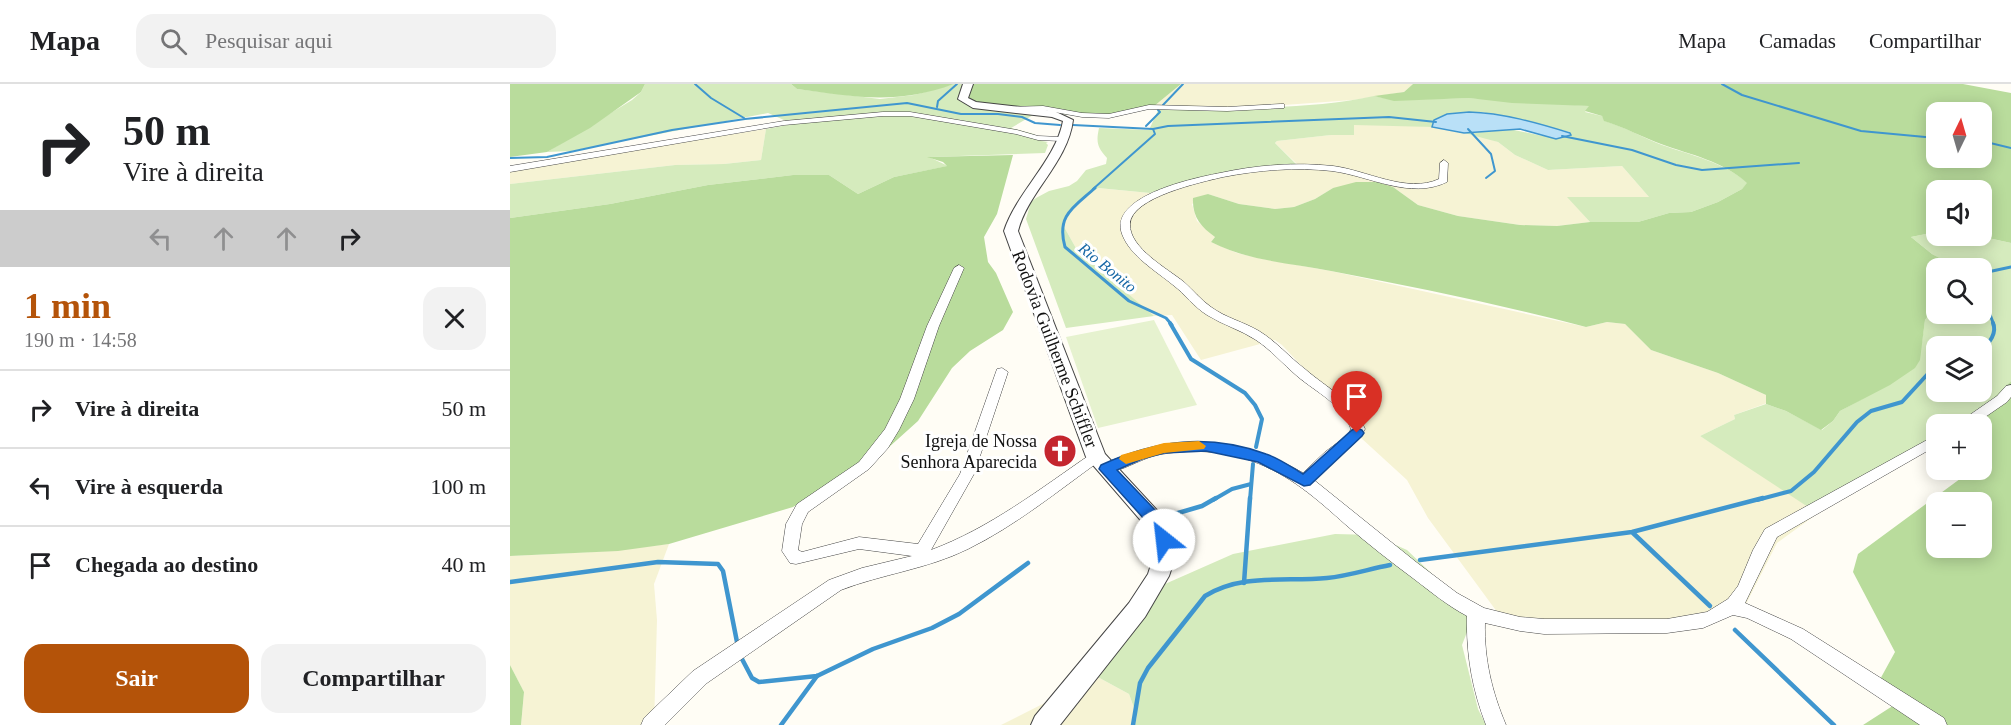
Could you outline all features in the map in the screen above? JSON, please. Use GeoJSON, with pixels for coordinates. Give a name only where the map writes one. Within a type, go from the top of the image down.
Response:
{"type":"FeatureCollection","features":[{"type":"Feature","properties":{"kind":"street","name":"Rodovia Guilherme Schiffler"},"geometry":{"type":"LineString","coordinates":[[968,84],[962,96],[964,101],[978,106],[1054,114],[1068,120],[1067,127],[1049,165],[1015,217],[1011,231],[1101,463],[1159,527],[1166,552],[1163,565],[1137,610],[1044,725]]}},
{"type":"Feature","properties":{"kind":"street"},"geometry":{"type":"LineString","coordinates":[[1009,109],[1043,108],[1099,116],[1120,116],[1149,108],[1227,109],[1281,106]]}},
{"type":"Feature","properties":{"kind":"street"},"geometry":{"type":"LineString","coordinates":[[510,169],[798,121],[892,114],[990,127],[1038,138],[1061,139]]}},
{"type":"Feature","properties":{"kind":"street"},"geometry":{"type":"LineString","coordinates":[[1304,481],[1330,455],[1353,438],[1358,429],[1357,424],[1332,394],[1302,374],[1266,341],[1213,314],[1180,284],[1149,262],[1137,250],[1125,231],[1123,225],[1125,218],[1144,201],[1166,190],[1235,174],[1291,167],[1317,167],[1343,170],[1394,183],[1424,185],[1444,180],[1444,163]]}},
{"type":"Feature","properties":{"kind":"street"},"geometry":{"type":"LineString","coordinates":[[925,555],[871,543],[860,543],[802,558],[796,558],[790,551],[796,516],[804,506],[862,467],[881,447],[895,424],[909,395],[930,334],[959,268]]}},
{"type":"Feature","properties":{"kind":"street"},"geometry":{"type":"LineString","coordinates":[[925,555],[967,474],[1002,372]]}},
{"type":"Feature","properties":{"kind":"street"},"geometry":{"type":"LineString","coordinates":[[1980,414],[2002,399],[2011,389]]}},
{"type":"Feature","properties":{"kind":"street"},"geometry":{"type":"LineString","coordinates":[[651,725],[700,676],[835,585],[962,545],[1101,463],[1164,448],[1206,446],[1264,458],[1304,481],[1441,591],[1492,619],[1535,626],[1634,627],[1685,624],[1705,619],[1736,604],[1757,556],[1771,533],[1926,446]]}},
{"type":"Feature","properties":{"kind":"street"},"geometry":{"type":"LineString","coordinates":[[1731,607],[1775,622],[1824,650],[1876,687],[1937,725]]}},
{"type":"Feature","properties":{"kind":"street"},"geometry":{"type":"LineString","coordinates":[[1476,612],[1475,645],[1478,675],[1496,725]]}},
{"type":"Feature","properties":{"kind":"shaded area"},"geometry":{"type":"Polygon","coordinates":[[[1181,84],[1413,84],[1404,92],[1353,100],[1256,107],[1153,107],[1181,84]]]}},
{"type":"Feature","properties":{"kind":"shaded area"},"geometry":{"type":"Polygon","coordinates":[[[1395,124],[1432,127],[1487,138],[1498,142],[1515,155],[1548,170],[1622,166],[1650,198],[1568,197],[1590,222],[1557,226],[1520,225],[1458,216],[1418,205],[1393,187],[1333,188],[1315,199],[1294,207],[1275,209],[1239,204],[1208,194],[1192,204],[1197,221],[1215,237],[1211,242],[1237,253],[1331,271],[1586,327],[1607,322],[1625,324],[1651,350],[1718,373],[1766,395],[1767,403],[1734,415],[1735,419],[1700,436],[1821,511],[1777,543],[1746,604],[1689,623],[1503,620],[1428,518],[1407,480],[1360,437],[1352,420],[1282,345],[1275,340],[1201,360],[1172,315],[1154,316],[1126,294],[1077,250],[1063,225],[1077,203],[1097,188],[1150,193],[1247,172],[1298,165],[1275,143],[1277,141],[1354,135],[1354,125],[1395,124]]]}},
{"type":"Feature","properties":{"kind":"shaded area"},"geometry":{"type":"Polygon","coordinates":[[[766,129],[761,160],[724,164],[675,165],[510,184],[510,169],[766,129]]]}},
{"type":"Feature","properties":{"kind":"shaded area"},"geometry":{"type":"Polygon","coordinates":[[[669,544],[654,584],[657,620],[654,725],[521,725],[524,692],[510,665],[510,556],[593,552],[669,544]]]}},
{"type":"Feature","properties":{"kind":"shaded area"},"geometry":{"type":"Polygon","coordinates":[[[1094,675],[1129,694],[1137,716],[1135,725],[1001,725],[1090,680],[1094,675]]]}},
{"type":"Feature","properties":{"kind":"green space"},"geometry":{"type":"Polygon","coordinates":[[[510,84],[645,84],[641,92],[590,128],[547,152],[510,157],[510,84]]]}},
{"type":"Feature","properties":{"kind":"green space"},"geometry":{"type":"Polygon","coordinates":[[[645,84],[791,84],[797,89],[880,99],[914,95],[954,84],[971,84],[1040,111],[1011,128],[1034,134],[1042,141],[1048,142],[1046,143],[1048,145],[1045,153],[929,157],[948,166],[894,177],[858,194],[829,175],[793,175],[708,185],[610,204],[510,218],[510,184],[675,165],[724,164],[761,160],[766,129],[793,124],[768,113],[571,151],[547,152],[632,100],[641,92],[645,84]]]}},
{"type":"Feature","properties":{"kind":"green space"},"geometry":{"type":"Polygon","coordinates":[[[791,84],[954,84],[914,95],[876,97],[838,95],[797,89],[791,84]]]}},
{"type":"Feature","properties":{"kind":"green space"},"geometry":{"type":"Polygon","coordinates":[[[971,84],[1181,84],[1153,107],[1113,114],[1081,116],[994,107],[968,100],[971,84]]]}},
{"type":"Feature","properties":{"kind":"green space"},"geometry":{"type":"Polygon","coordinates":[[[1413,84],[1963,84],[2011,93],[2011,243],[1992,239],[1992,180],[1926,180],[1926,234],[1911,237],[1940,258],[1926,258],[1926,319],[1920,360],[1915,368],[1890,385],[1840,411],[1833,421],[1821,430],[1786,411],[1766,404],[1766,395],[1718,373],[1651,350],[1625,324],[1607,322],[1586,327],[1427,290],[1270,261],[1211,242],[1215,237],[1198,221],[1193,205],[1193,198],[1208,194],[1239,204],[1275,209],[1294,207],[1315,199],[1333,188],[1356,182],[1377,182],[1393,187],[1418,205],[1458,216],[1520,225],[1557,226],[1590,222],[1638,222],[1669,213],[1691,212],[1718,202],[1742,189],[1747,183],[1738,175],[1717,164],[1604,121],[1602,116],[1585,111],[1589,106],[1512,103],[1469,98],[1394,101],[1374,96],[1404,92],[1413,84]]]}},
{"type":"Feature","properties":{"kind":"green space"},"geometry":{"type":"Polygon","coordinates":[[[1374,96],[1394,100],[1469,98],[1590,106],[1585,112],[1602,116],[1605,121],[1662,145],[1717,164],[1748,183],[1742,189],[1718,202],[1691,212],[1669,213],[1638,222],[1590,222],[1567,197],[1649,197],[1622,166],[1548,170],[1515,155],[1498,142],[1464,133],[1509,129],[1543,136],[1570,132],[1482,112],[1454,113],[1432,127],[1354,125],[1354,135],[1277,141],[1275,143],[1298,166],[1247,172],[1150,193],[1098,188],[1077,203],[1063,225],[1077,250],[1154,316],[1066,328],[1026,219],[1031,202],[1036,198],[1049,191],[1069,186],[1077,181],[1086,170],[1106,164],[1107,158],[1098,144],[1099,128],[1149,130],[1159,108],[1294,106],[1374,96]]]}},
{"type":"Feature","properties":{"kind":"green space"},"geometry":{"type":"Polygon","coordinates":[[[1013,155],[997,214],[984,237],[988,262],[996,273],[1013,312],[1003,330],[970,351],[952,368],[918,421],[878,457],[793,507],[669,544],[618,551],[510,556],[510,218],[610,204],[708,185],[793,175],[829,175],[858,194],[894,177],[947,166],[943,162],[927,157],[1013,155]]]}},
{"type":"Feature","properties":{"kind":"green space"},"geometry":{"type":"Polygon","coordinates":[[[1926,234],[1926,246],[1992,246],[1992,239],[2011,243],[2011,381],[1992,399],[1992,336],[1926,336],[1926,402],[1989,402],[1983,408],[1973,414],[1926,414],[1926,443],[1821,511],[1805,505],[1700,436],[1735,419],[1734,415],[1766,404],[1786,411],[1822,430],[1840,411],[1862,399],[1922,342],[1926,319],[1926,324],[1992,324],[1992,258],[1939,258],[1911,237],[1926,234]]]}},
{"type":"Feature","properties":{"kind":"green space"},"geometry":{"type":"Polygon","coordinates":[[[1154,320],[1197,405],[1098,428],[1066,337],[1154,320]]]}},
{"type":"Feature","properties":{"kind":"green space"},"geometry":{"type":"Polygon","coordinates":[[[2011,381],[2011,725],[1863,725],[1905,698],[1878,683],[1895,652],[1853,572],[1858,554],[1926,504],[1926,558],[1992,558],[1992,492],[1942,492],[1958,480],[1992,480],[1992,414],[1973,414],[1992,402],[2011,381]]]}},
{"type":"Feature","properties":{"kind":"green space"},"geometry":{"type":"Polygon","coordinates":[[[1335,534],[1373,535],[1407,550],[1474,614],[1462,645],[1478,709],[1486,725],[1135,725],[1137,716],[1129,694],[1094,675],[1150,593],[1165,584],[1233,554],[1335,534]]]}},
{"type":"Feature","properties":{"kind":"green space"},"geometry":{"type":"Polygon","coordinates":[[[510,665],[524,692],[521,725],[510,725],[510,665]]]}},
{"type":"Feature","properties":{"kind":"water"},"geometry":{"type":"Polygon","coordinates":[[[1469,112],[1520,119],[1571,135],[1556,139],[1520,129],[1464,133],[1432,127],[1434,120],[1447,114],[1469,112]]]}},
{"type":"Feature","properties":{"kind":"waterway"},"geometry":{"type":"LineString","coordinates":[[695,84],[711,98],[744,118]]}},
{"type":"Feature","properties":{"kind":"waterway","name":"Rio Bonito"},"geometry":{"type":"LineString","coordinates":[[937,107],[938,101],[957,84]]}},
{"type":"Feature","properties":{"kind":"waterway"},"geometry":{"type":"LineString","coordinates":[[1163,105],[1183,84]]}},
{"type":"Feature","properties":{"kind":"waterway"},"geometry":{"type":"LineString","coordinates":[[1722,84],[1742,95],[1861,131],[1926,137]]}},
{"type":"Feature","properties":{"kind":"waterway"},"geometry":{"type":"LineString","coordinates":[[510,158],[547,157],[672,130],[745,119],[907,103],[961,114],[998,114],[1022,117],[1035,123],[1060,125]]}},
{"type":"Feature","properties":{"kind":"waterway"},"geometry":{"type":"LineString","coordinates":[[1146,126],[1160,112],[1158,110]]}},
{"type":"Feature","properties":{"kind":"waterway"},"geometry":{"type":"LineString","coordinates":[[1153,129],[1168,126],[1389,117],[1436,122]]}},
{"type":"Feature","properties":{"kind":"waterway","name":"Rio Bonito"},"geometry":{"type":"LineString","coordinates":[[1073,125],[1153,129]]}},
{"type":"Feature","properties":{"kind":"waterway","name":"Rio Bonito"},"geometry":{"type":"LineString","coordinates":[[1093,189],[1155,134],[1153,129]]}},
{"type":"Feature","properties":{"kind":"waterway"},"geometry":{"type":"LineString","coordinates":[[1468,129],[1491,154],[1495,171],[1486,178]]}},
{"type":"Feature","properties":{"kind":"waterway"},"geometry":{"type":"LineString","coordinates":[[1562,136],[1632,150],[1676,165],[1702,170],[1799,163]]}},
{"type":"Feature","properties":{"kind":"waterway"},"geometry":{"type":"LineString","coordinates":[[1992,143],[2011,148]]}},
{"type":"Feature","properties":{"kind":"waterway","name":"Rio Bonito"},"geometry":{"type":"LineString","coordinates":[[1095,188],[1074,207],[1065,219],[1063,227],[1065,247],[1129,301],[1166,318],[1172,325]]}},
{"type":"Feature","properties":{"kind":"waterway"},"geometry":{"type":"LineString","coordinates":[[1992,271],[2011,267]]}},
{"type":"Feature","properties":{"kind":"waterway"},"geometry":{"type":"LineString","coordinates":[[1992,320],[1994,325]]}},
{"type":"Feature","properties":{"kind":"waterway","name":"Rio Bonito"},"geometry":{"type":"LineString","coordinates":[[1170,323],[1191,359],[1245,393],[1255,405],[1262,419],[1256,447]]}},
{"type":"Feature","properties":{"kind":"waterway"},"geometry":{"type":"LineString","coordinates":[[1992,337],[1993,323]]}},
{"type":"Feature","properties":{"kind":"waterway"},"geometry":{"type":"LineString","coordinates":[[1757,500],[1791,491],[1814,472],[1857,422],[1871,411],[1902,402],[1926,376]]}},
{"type":"Feature","properties":{"kind":"waterway","name":"Rio Bonito"},"geometry":{"type":"LineString","coordinates":[[1250,500],[1253,464]]}},
{"type":"Feature","properties":{"kind":"waterway"},"geometry":{"type":"LineString","coordinates":[[1213,500],[1232,489],[1251,484]]}},
{"type":"Feature","properties":{"kind":"waterway"},"geometry":{"type":"LineString","coordinates":[[1171,515],[1202,506],[1216,498]]}},
{"type":"Feature","properties":{"kind":"waterway","name":"Rio Bonito"},"geometry":{"type":"LineString","coordinates":[[1244,582],[1250,498]]}},
{"type":"Feature","properties":{"kind":"waterway"},"geometry":{"type":"LineString","coordinates":[[1420,560],[1632,532],[1763,498]]}},
{"type":"Feature","properties":{"kind":"waterway"},"geometry":{"type":"LineString","coordinates":[[1633,533],[1710,606]]}},
{"type":"Feature","properties":{"kind":"waterway"},"geometry":{"type":"LineString","coordinates":[[510,582],[658,562],[718,564],[723,571],[737,642]]}},
{"type":"Feature","properties":{"kind":"waterway"},"geometry":{"type":"LineString","coordinates":[[817,676],[873,649],[932,628],[959,614],[1028,563]]}},
{"type":"Feature","properties":{"kind":"waterway"},"geometry":{"type":"LineString","coordinates":[[1244,582],[1327,578],[1390,565]]}},
{"type":"Feature","properties":{"kind":"waterway","name":"Rio Bonito"},"geometry":{"type":"LineString","coordinates":[[1133,725],[1140,683],[1148,668],[1205,596],[1219,589],[1244,582]]}},
{"type":"Feature","properties":{"kind":"waterway"},"geometry":{"type":"LineString","coordinates":[[1735,630],[1834,725]]}},
{"type":"Feature","properties":{"kind":"waterway"},"geometry":{"type":"LineString","coordinates":[[742,659],[752,678],[759,682],[817,676]]}},
{"type":"Feature","properties":{"kind":"waterway"},"geometry":{"type":"LineString","coordinates":[[781,725],[817,676]]}},
{"type":"Feature","properties":{"kind":"slow traffic"},"geometry":{"type":"LineString","coordinates":[[1126,459],[1164,448],[1199,446]]}},
{"type":"Feature","properties":{"kind":"place","name":"Igreja de Nossa Senhora Aparecida"},"geometry":{"type":"Point","coordinates":[1060,451]}},
{"type":"Feature","properties":{"kind":"route"},"geometry":{"type":"LineString","coordinates":[[1164,540],[1151,516],[1106,469],[1137,455],[1164,448],[1186,445],[1206,446],[1225,448],[1264,458],[1304,481],[1330,455],[1357,433]]}}]}
